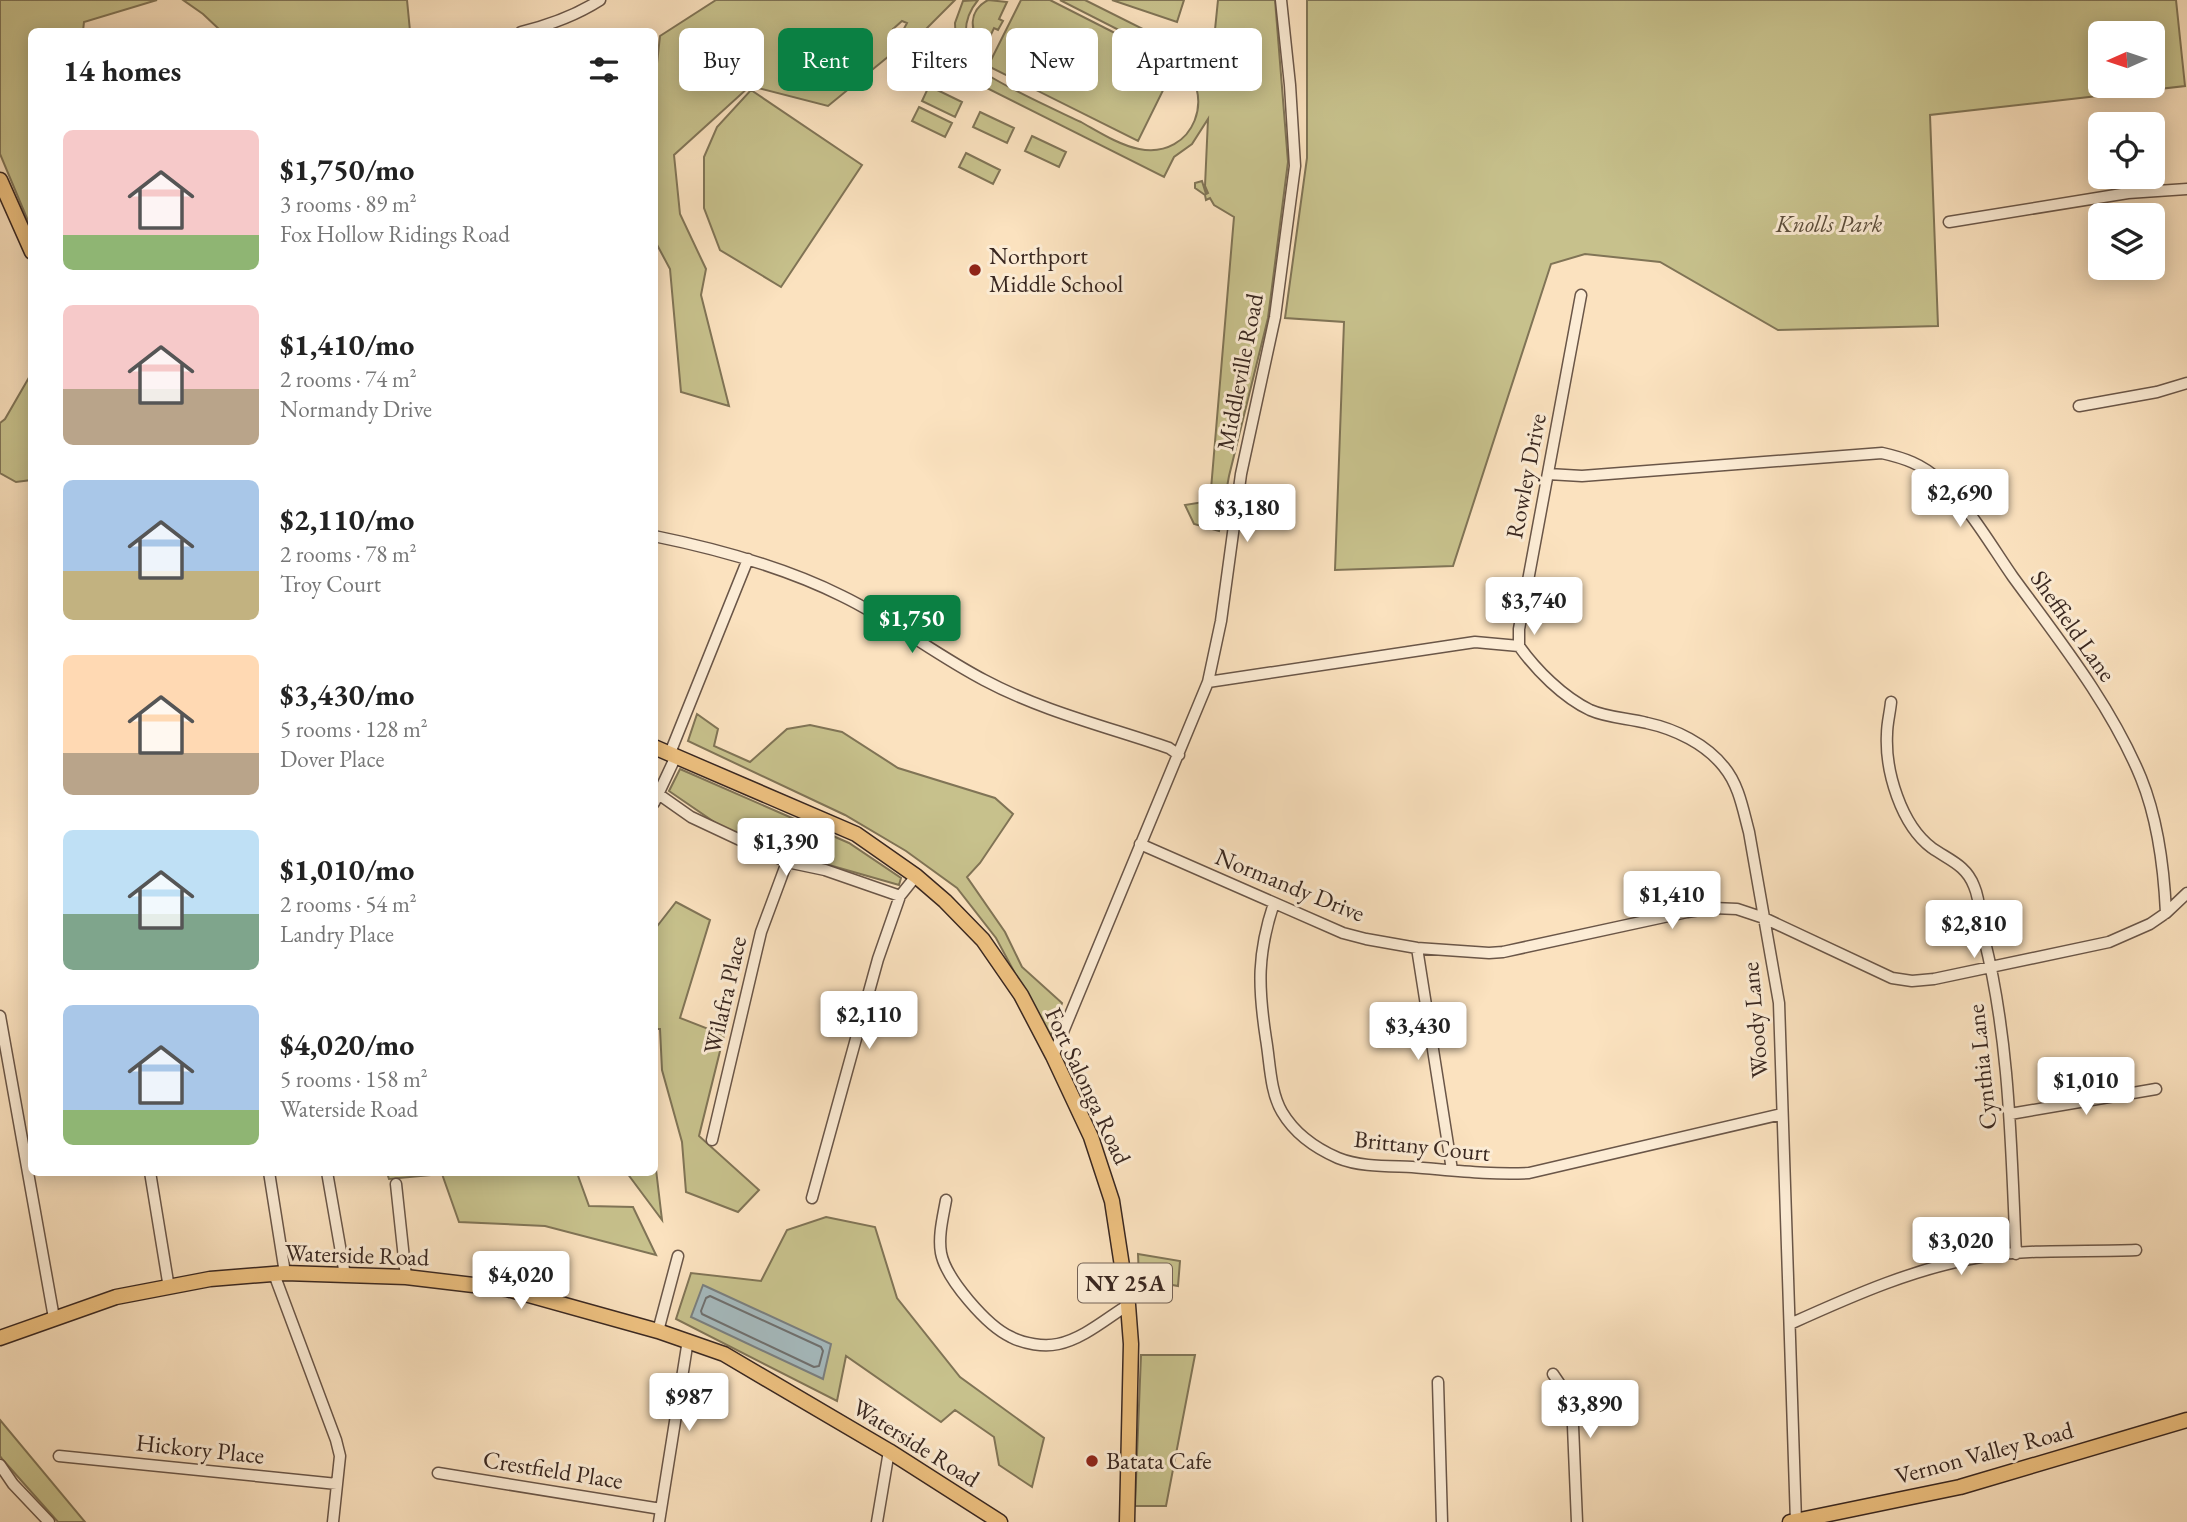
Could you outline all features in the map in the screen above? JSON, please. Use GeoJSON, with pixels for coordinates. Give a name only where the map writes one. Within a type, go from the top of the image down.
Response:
{"type":"FeatureCollection","features":[{"type":"Feature","properties":{"kind":"main road"},"geometry":{"type":"LineString","coordinates":[[0,180],[28,243]]}},
{"type":"Feature","properties":{"kind":"main road","name":"Fort Salonga Road"},"geometry":{"type":"LineString","coordinates":[[658,749],[856,834],[916,876],[983,940],[1021,995],[1053,1056],[1104,1172],[1112,1201],[1128,1305],[1131,1344],[1128,1522]]}},
{"type":"Feature","properties":{"kind":"main road","name":"Waterside Road"},"geometry":{"type":"LineString","coordinates":[[0,1338],[116,1297],[210,1279],[280,1274],[406,1277],[507,1289],[658,1331],[724,1354],[889,1451],[1000,1522]]}},
{"type":"Feature","properties":{"kind":"main road","name":"Vernon Valley Road"},"geometry":{"type":"LineString","coordinates":[[1794,1522],[1960,1487],[2187,1420]]}},
{"type":"Feature","properties":{"kind":"street"},"geometry":{"type":"LineString","coordinates":[[539,28],[581,12],[600,0]]}},
{"type":"Feature","properties":{"kind":"street","name":"Middleville Road"},"geometry":{"type":"LineString","coordinates":[[1053,1056],[1208,682],[1221,621],[1241,474],[1275,317],[1295,166],[1281,0]]}},
{"type":"Feature","properties":{"kind":"street"},"geometry":{"type":"LineString","coordinates":[[1949,222],[2128,193],[2187,189]]}},
{"type":"Feature","properties":{"kind":"street","name":"Rowley Drive"},"geometry":{"type":"LineString","coordinates":[[1519,646],[1519,629],[1581,295]]}},
{"type":"Feature","properties":{"kind":"street"},"geometry":{"type":"LineString","coordinates":[[2079,406],[2157,392],[2187,383]]}},
{"type":"Feature","properties":{"kind":"street","name":"Sheffield Lane"},"geometry":{"type":"LineString","coordinates":[[1548,474],[1581,476],[1882,453],[1922,466],[1958,499],[2089,685],[2127,748],[2150,805],[2165,887],[2166,914]]}},
{"type":"Feature","properties":{"kind":"street"},"geometry":{"type":"LineString","coordinates":[[658,537],[748,559],[843,596],[973,674],[1019,697],[1169,748],[1179,755]]}},
{"type":"Feature","properties":{"kind":"street"},"geometry":{"type":"LineString","coordinates":[[658,791],[748,559]]}},
{"type":"Feature","properties":{"kind":"street"},"geometry":{"type":"LineString","coordinates":[[1208,682],[1475,642],[1519,646]]}},
{"type":"Feature","properties":{"kind":"street","name":"Woody Lane"},"geometry":{"type":"LineString","coordinates":[[1519,646],[1554,684],[1588,709],[1611,717],[1666,727],[1698,744],[1724,767],[1734,784],[1749,832],[1779,1003],[1794,1522]]}},
{"type":"Feature","properties":{"kind":"street","name":"Cynthia Lane"},"geometry":{"type":"LineString","coordinates":[[1891,702],[1886,735],[1899,803],[1910,826],[1920,838],[1965,869],[1979,902],[1991,965],[2010,1114],[2016,1254]]}},
{"type":"Feature","properties":{"kind":"street"},"geometry":{"type":"LineString","coordinates":[[658,797],[691,817],[787,862],[825,870],[900,896]]}},
{"type":"Feature","properties":{"kind":"street","name":"Normandy Drive"},"geometry":{"type":"LineString","coordinates":[[1140,844],[1343,933],[1366,939],[1417,948],[1503,952],[1687,912],[1713,908],[1737,909],[1764,918],[1892,978],[1913,981],[1934,979],[2109,942],[2142,929],[2166,914],[2187,892]]}},
{"type":"Feature","properties":{"kind":"street","name":"Wilafra Place"},"geometry":{"type":"LineString","coordinates":[[712,1140],[761,932],[787,862]]}},
{"type":"Feature","properties":{"kind":"street"},"geometry":{"type":"LineString","coordinates":[[812,1198],[878,959],[900,896],[916,876]]}},
{"type":"Feature","properties":{"kind":"street","name":"Brittany Court"},"geometry":{"type":"LineString","coordinates":[[1274,903],[1264,935],[1259,969],[1261,1002],[1273,1081],[1281,1110],[1298,1133],[1320,1149],[1342,1159],[1497,1175],[1529,1173],[1782,1114]]}},
{"type":"Feature","properties":{"kind":"street"},"geometry":{"type":"LineString","coordinates":[[1417,948],[1452,1170]]}},
{"type":"Feature","properties":{"kind":"street"},"geometry":{"type":"LineString","coordinates":[[0,1016],[28,1173]]}},
{"type":"Feature","properties":{"kind":"street"},"geometry":{"type":"LineString","coordinates":[[2010,1114],[2156,1088]]}},
{"type":"Feature","properties":{"kind":"street"},"geometry":{"type":"LineString","coordinates":[[29,1176],[54,1318]]}},
{"type":"Feature","properties":{"kind":"street"},"geometry":{"type":"LineString","coordinates":[[151,1176],[169,1287]]}},
{"type":"Feature","properties":{"kind":"street"},"geometry":{"type":"LineString","coordinates":[[269,1176],[280,1274],[340,1456],[333,1522]]}},
{"type":"Feature","properties":{"kind":"street"},"geometry":{"type":"LineString","coordinates":[[328,1176],[345,1275]]}},
{"type":"Feature","properties":{"kind":"street"},"geometry":{"type":"LineString","coordinates":[[396,1184],[406,1277]]}},
{"type":"Feature","properties":{"kind":"street"},"geometry":{"type":"LineString","coordinates":[[946,1200],[940,1245],[951,1278],[990,1322],[1010,1337],[1034,1344],[1058,1344],[1076,1337],[1128,1305]]}},
{"type":"Feature","properties":{"kind":"street"},"geometry":{"type":"LineString","coordinates":[[1790,1324],[1871,1288],[1917,1272],[1987,1256],[2136,1250]]}},
{"type":"Feature","properties":{"kind":"street"},"geometry":{"type":"LineString","coordinates":[[658,1331],[678,1256]]}},
{"type":"Feature","properties":{"kind":"street"},"geometry":{"type":"LineString","coordinates":[[659,1522],[688,1340]]}},
{"type":"Feature","properties":{"kind":"street"},"geometry":{"type":"LineString","coordinates":[[1553,1374],[1572,1402],[1577,1522]]}},
{"type":"Feature","properties":{"kind":"street"},"geometry":{"type":"LineString","coordinates":[[1438,1382],[1442,1522]]}},
{"type":"Feature","properties":{"kind":"street"},"geometry":{"type":"LineString","coordinates":[[877,1522],[889,1451]]}},
{"type":"Feature","properties":{"kind":"street","name":"Hickory Place"},"geometry":{"type":"LineString","coordinates":[[59,1456],[337,1484]]}},
{"type":"Feature","properties":{"kind":"street"},"geometry":{"type":"LineString","coordinates":[[0,1465],[13,1485],[49,1522]]}},
{"type":"Feature","properties":{"kind":"street","name":"Crestfield Place"},"geometry":{"type":"LineString","coordinates":[[438,1473],[661,1509]]}},
{"type":"Feature","properties":{"kind":"green space"},"geometry":{"type":"Polygon","coordinates":[[[0,0],[157,0],[84,22],[83,28],[28,28],[28,221],[0,154],[0,0]]]}},
{"type":"Feature","properties":{"kind":"green space"},"geometry":{"type":"Polygon","coordinates":[[[183,0],[407,0],[410,28],[218,28],[183,0]]]}},
{"type":"Feature","properties":{"kind":"green space"},"geometry":{"type":"Polygon","coordinates":[[[716,0],[955,0],[927,28],[904,28],[907,23],[902,21],[894,28],[887,28],[887,58],[873,69],[873,28],[778,28],[778,91],[846,91],[828,106],[764,90],[764,28],[679,28],[679,91],[744,91],[674,155],[680,214],[706,269],[701,295],[729,406],[681,392],[670,269],[658,247],[660,36],[716,0]]]}},
{"type":"Feature","properties":{"kind":"green space"},"geometry":{"type":"Polygon","coordinates":[[[978,0],[966,28],[955,28],[955,23],[963,1],[978,0]]]}},
{"type":"Feature","properties":{"kind":"green space"},"geometry":{"type":"Polygon","coordinates":[[[988,0],[1007,2],[999,19],[1003,21],[998,30],[994,28],[992,32],[992,28],[973,28],[974,15],[988,0]]]}},
{"type":"Feature","properties":{"kind":"green space"},"geometry":{"type":"Polygon","coordinates":[[[1021,0],[1050,0],[1112,31],[1112,91],[1163,91],[1138,141],[1038,91],[1098,91],[1098,28],[1007,28],[1021,0]]]}},
{"type":"Feature","properties":{"kind":"green space"},"geometry":{"type":"Polygon","coordinates":[[[1060,0],[1085,0],[1141,28],[1115,28],[1060,0]]]}},
{"type":"Feature","properties":{"kind":"green space"},"geometry":{"type":"Polygon","coordinates":[[[1112,0],[1184,0],[1177,22],[1112,0]]]}},
{"type":"Feature","properties":{"kind":"green space"},"geometry":{"type":"Polygon","coordinates":[[[1218,0],[1275,0],[1288,162],[1268,318],[1229,476],[1219,531],[1194,524],[1185,505],[1210,501],[1234,217],[1214,205],[1210,198],[1206,200],[1205,195],[1195,188],[1195,183],[1202,181],[1206,194],[1208,193],[1205,186],[1208,119],[1192,144],[1174,157],[1164,177],[992,91],[992,77],[1006,85],[1006,91],[1016,91],[1117,141],[1139,149],[1158,150],[1174,144],[1186,134],[1195,120],[1197,91],[1262,91],[1262,28],[1215,28],[1218,0]]]}},
{"type":"Feature","properties":{"kind":"green space","name":"Knolls Park"},"geometry":{"type":"Polygon","coordinates":[[[1307,0],[2176,0],[2185,86],[2165,88],[2165,21],[2088,21],[2088,97],[1930,115],[1938,326],[1778,330],[1660,262],[1585,254],[1551,264],[1453,566],[1335,570],[1344,322],[1285,318],[1307,158],[1307,0]]]}},
{"type":"Feature","properties":{"kind":"green space"},"geometry":{"type":"Polygon","coordinates":[[[1006,30],[1006,75],[992,68],[992,58],[1006,30]]]}},
{"type":"Feature","properties":{"kind":"green space"},"geometry":{"type":"Polygon","coordinates":[[[752,91],[862,165],[781,287],[720,250],[704,208],[704,157],[717,127],[752,91]]]}},
{"type":"Feature","properties":{"kind":"green space"},"geometry":{"type":"Polygon","coordinates":[[[927,91],[939,91],[962,102],[955,117],[922,101],[927,91]]]}},
{"type":"Feature","properties":{"kind":"green space"},"geometry":{"type":"Polygon","coordinates":[[[919,107],[952,123],[945,137],[912,121],[919,107]]]}},
{"type":"Feature","properties":{"kind":"green space"},"geometry":{"type":"Polygon","coordinates":[[[980,112],[1014,128],[1007,143],[973,127],[980,112]]]}},
{"type":"Feature","properties":{"kind":"green space"},"geometry":{"type":"Polygon","coordinates":[[[1032,136],[1066,152],[1059,167],[1025,151],[1032,136]]]}},
{"type":"Feature","properties":{"kind":"green space"},"geometry":{"type":"Polygon","coordinates":[[[966,153],[1000,170],[993,184],[959,167],[966,153]]]}},
{"type":"Feature","properties":{"kind":"green space"},"geometry":{"type":"Polygon","coordinates":[[[28,379],[28,480],[16,482],[0,473],[0,423],[28,379]]]}},
{"type":"Feature","properties":{"kind":"green space"},"geometry":{"type":"Polygon","coordinates":[[[697,714],[718,729],[714,746],[750,762],[787,729],[810,725],[842,732],[898,768],[995,798],[1013,814],[980,863],[967,877],[1005,932],[1022,967],[1062,1003],[1050,1038],[996,938],[957,888],[906,851],[845,815],[688,741],[697,714]]]}},
{"type":"Feature","properties":{"kind":"green space"},"geometry":{"type":"Polygon","coordinates":[[[680,769],[849,843],[901,878],[899,885],[787,853],[726,830],[669,791],[680,769]]]}},
{"type":"Feature","properties":{"kind":"green space"},"geometry":{"type":"Polygon","coordinates":[[[676,902],[710,920],[680,1018],[724,1035],[699,1136],[759,1190],[738,1212],[686,1192],[682,1142],[662,1070],[658,1029],[658,925],[676,902]]]}},
{"type":"Feature","properties":{"kind":"green space"},"geometry":{"type":"Polygon","coordinates":[[[388,1176],[421,1176],[389,1179],[388,1176]]]}},
{"type":"Feature","properties":{"kind":"green space"},"geometry":{"type":"Polygon","coordinates":[[[443,1176],[578,1176],[589,1206],[633,1207],[656,1255],[545,1226],[459,1222],[443,1176]]]}},
{"type":"Feature","properties":{"kind":"green space"},"geometry":{"type":"Polygon","coordinates":[[[629,1176],[657,1176],[662,1220],[629,1176]]]}},
{"type":"Feature","properties":{"kind":"green space"},"geometry":{"type":"Polygon","coordinates":[[[826,1217],[875,1227],[897,1298],[960,1377],[1044,1438],[1032,1487],[999,1465],[994,1437],[955,1410],[941,1422],[846,1356],[837,1401],[676,1319],[691,1273],[761,1281],[787,1230],[826,1217]]]}},
{"type":"Feature","properties":{"kind":"green space"},"geometry":{"type":"Polygon","coordinates":[[[1138,1254],[1180,1261],[1178,1286],[1139,1279],[1138,1254]]]}},
{"type":"Feature","properties":{"kind":"green space"},"geometry":{"type":"Polygon","coordinates":[[[1141,1355],[1195,1355],[1166,1506],[1135,1506],[1141,1355]]]}},
{"type":"Feature","properties":{"kind":"green space"},"geometry":{"type":"Polygon","coordinates":[[[0,1420],[85,1522],[58,1522],[3,1460],[0,1456],[0,1420]]]}},
{"type":"Feature","properties":{"kind":"water"},"geometry":{"type":"Polygon","coordinates":[[[703,1285],[831,1344],[823,1379],[691,1317],[703,1285]]]}},
{"type":"Feature","properties":{"kind":"place","name":"Northport Middle School"},"geometry":{"type":"Point","coordinates":[975,270]}},
{"type":"Feature","properties":{"kind":"place","name":"Batata Cafe"},"geometry":{"type":"Point","coordinates":[1092,1461]}}]}
